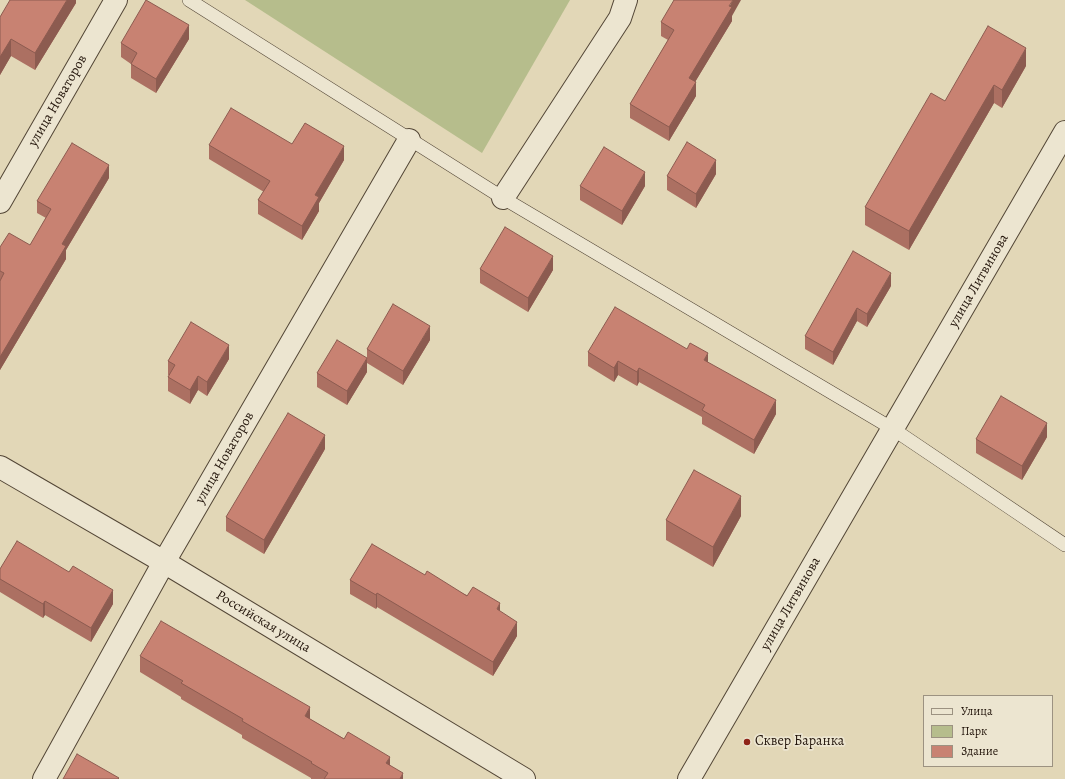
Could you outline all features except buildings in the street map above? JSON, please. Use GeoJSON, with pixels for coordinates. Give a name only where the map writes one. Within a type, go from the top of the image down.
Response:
{"type":"FeatureCollection","features":[{"type":"Feature","properties":{"kind":"street","name":"улица Новаторов"},"geometry":{"type":"LineString","coordinates":[[0,202],[116,0]]}},
{"type":"Feature","properties":{"kind":"street"},"geometry":{"type":"LineString","coordinates":[[503,198],[620,18],[626,0]]}},
{"type":"Feature","properties":{"kind":"street","name":"улица Литвинова"},"geometry":{"type":"LineString","coordinates":[[689,779],[1065,132]]}},
{"type":"Feature","properties":{"kind":"street","name":"улица Новаторов"},"geometry":{"type":"LineString","coordinates":[[44,779],[164,562],[410,140]]}},
{"type":"Feature","properties":{"kind":"street","name":"Российская улица"},"geometry":{"type":"LineString","coordinates":[[0,467],[164,562],[524,779]]}},
{"type":"Feature","properties":{"kind":"lane"},"geometry":{"type":"LineString","coordinates":[[189,0],[503,198],[892,429],[1065,545]]}},
{"type":"Feature","properties":{"kind":"green space"},"geometry":{"type":"Polygon","coordinates":[[[245,0],[570,0],[482,153],[245,0]]]}},
{"type":"Feature","properties":{"kind":"place","name":"Сквер Баранка"},"geometry":{"type":"Point","coordinates":[747,742]}}]}
